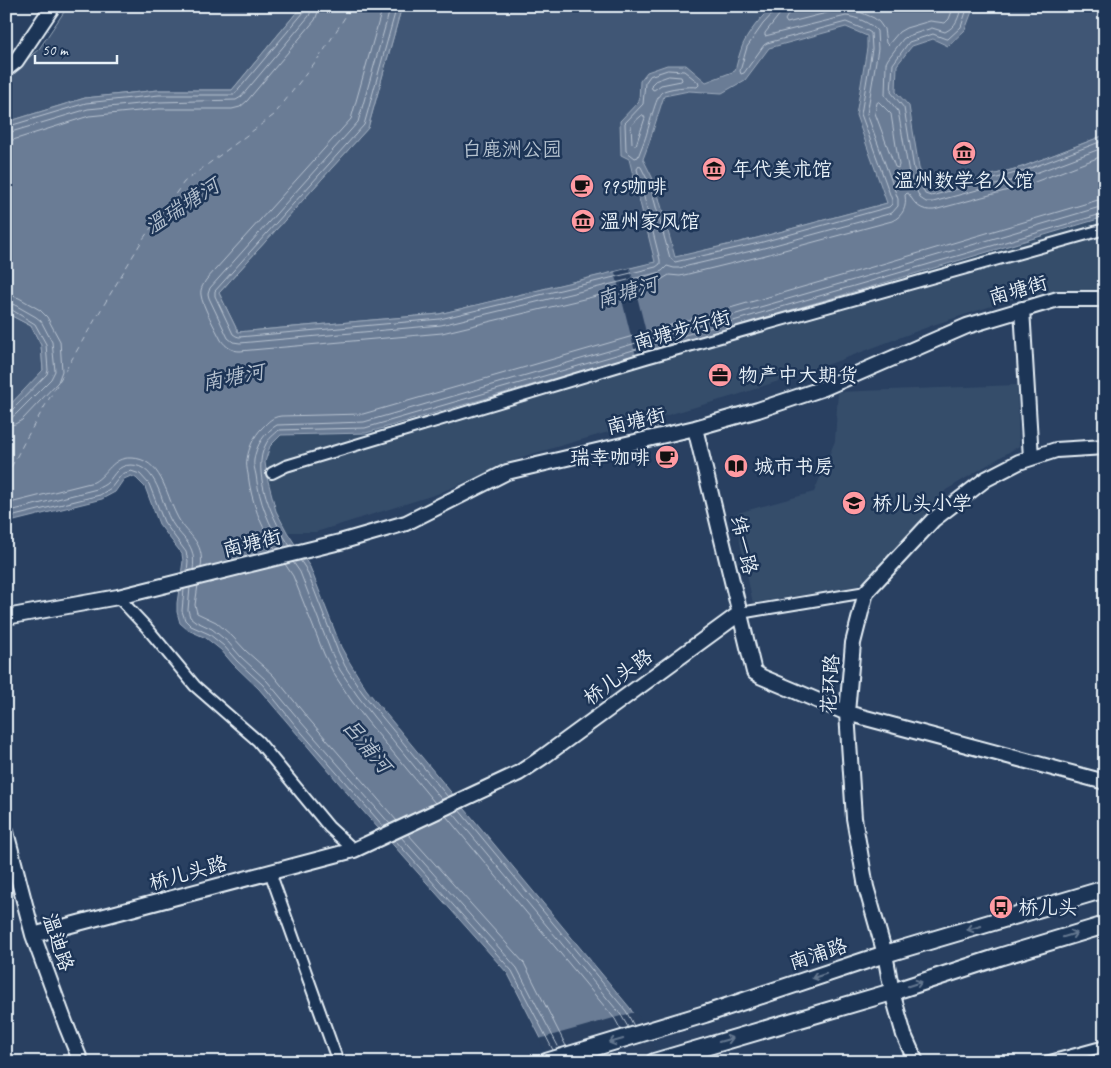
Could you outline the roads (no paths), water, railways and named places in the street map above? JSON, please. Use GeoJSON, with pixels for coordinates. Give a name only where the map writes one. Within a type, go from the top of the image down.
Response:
{"type":"FeatureCollection","features":[{"type":"Feature","properties":{"kind":"main road","name":"南浦路"},"geometry":{"type":"LineString","coordinates":[[546,1062],[663,1027],[885,954],[1105,889]]}},
{"type":"Feature","properties":{"kind":"main road"},"geometry":{"type":"LineString","coordinates":[[654,1062],[892,992],[1105,925]]}},
{"type":"Feature","properties":{"kind":"street"},"geometry":{"type":"LineString","coordinates":[[6,69],[16,61],[53,6]]}},
{"type":"Feature","properties":{"kind":"street","name":"南塘步行街"},"geometry":{"type":"LineString","coordinates":[[272,473],[286,466],[646,358],[1105,229]]}},
{"type":"Feature","properties":{"kind":"street","name":"南塘街"},"geometry":{"type":"LineString","coordinates":[[6,617],[118,597],[340,542],[406,523],[507,472],[695,428],[758,410],[824,388],[967,326],[1058,299],[1105,299]]}},
{"type":"Feature","properties":{"kind":"street"},"geometry":{"type":"LineString","coordinates":[[1022,310],[1031,458]]}},
{"type":"Feature","properties":{"kind":"street","name":"纬一路"},"geometry":{"type":"LineString","coordinates":[[695,428],[754,672],[762,678],[847,712]]}},
{"type":"Feature","properties":{"kind":"street","name":"花环路"},"geometry":{"type":"LineString","coordinates":[[916,1062],[904,1035],[892,992],[885,954],[866,887],[854,818],[847,712],[853,643],[866,592],[934,520],[986,478],[1018,462],[1056,450],[1105,447]]}},
{"type":"Feature","properties":{"kind":"street"},"geometry":{"type":"LineString","coordinates":[[740,613],[866,592]]}},
{"type":"Feature","properties":{"kind":"street"},"geometry":{"type":"LineString","coordinates":[[118,597],[147,628],[195,686],[258,741],[329,827],[354,850]]}},
{"type":"Feature","properties":{"kind":"street","name":"桥儿头路"},"geometry":{"type":"LineString","coordinates":[[33,935],[354,850],[519,773],[740,613]]}},
{"type":"Feature","properties":{"kind":"street"},"geometry":{"type":"LineString","coordinates":[[847,712],[1105,782]]}},
{"type":"Feature","properties":{"kind":"street","name":"温迪路"},"geometry":{"type":"LineString","coordinates":[[6,832],[33,935],[81,1062]]}},
{"type":"Feature","properties":{"kind":"street"},"geometry":{"type":"LineString","coordinates":[[270,872],[338,1062]]}},
{"type":"Feature","properties":{"kind":"street"},"geometry":{"type":"LineString","coordinates":[[1046,1062],[1076,1058],[1105,1046]]}},
{"type":"Feature","properties":{"kind":"water"},"geometry":{"type":"Polygon","coordinates":[[[302,6],[402,6],[368,128],[219,293],[238,332],[439,314],[655,262],[629,159],[621,155],[620,121],[639,101],[640,81],[647,72],[667,65],[686,65],[706,82],[735,71],[747,37],[760,19],[774,6],[974,6],[965,30],[948,46],[933,39],[912,46],[897,65],[896,92],[909,106],[919,168],[929,192],[1022,167],[1105,135],[1105,217],[366,433],[281,435],[270,446],[265,462],[276,511],[310,567],[341,647],[366,689],[630,1008],[661,1062],[553,1062],[508,974],[354,801],[259,689],[221,650],[206,638],[188,630],[180,623],[177,603],[183,561],[182,554],[159,524],[145,487],[136,478],[131,476],[124,479],[115,492],[102,499],[6,523],[6,409],[43,370],[41,345],[31,326],[6,314],[7,122],[85,98],[158,90],[232,90],[302,6]],[[846,27],[769,48],[745,80],[722,93],[689,91],[664,96],[643,159],[655,183],[675,257],[757,238],[887,203],[856,115],[867,48],[867,36],[846,27]]]}},
{"type":"Feature","properties":{"kind":"place","name":"温州数学名人馆"},"geometry":{"type":"Point","coordinates":[964,153]}},
{"type":"Feature","properties":{"kind":"place","name":"年代美术馆"},"geometry":{"type":"Point","coordinates":[714,169]}},
{"type":"Feature","properties":{"kind":"place","name":"995咖啡"},"geometry":{"type":"Point","coordinates":[582,186]}},
{"type":"Feature","properties":{"kind":"place","name":"温州家风馆"},"geometry":{"type":"Point","coordinates":[583,221]}},
{"type":"Feature","properties":{"kind":"place","name":"物产中大期货"},"geometry":{"type":"Point","coordinates":[720,375]}},
{"type":"Feature","properties":{"kind":"place","name":"瑞幸咖啡"},"geometry":{"type":"Point","coordinates":[667,457]}},
{"type":"Feature","properties":{"kind":"place","name":"城市书房"},"geometry":{"type":"Point","coordinates":[736,466]}},
{"type":"Feature","properties":{"kind":"place","name":"桥儿头小学"},"geometry":{"type":"Point","coordinates":[854,503]}},
{"type":"Feature","properties":{"kind":"place","name":"桥儿头"},"geometry":{"type":"Point","coordinates":[1001,907]}},
{"type":"Feature","properties":{"kind":"park label","name":"白鹿洲公园"},"geometry":{"type":"Point","coordinates":[512,149]}},
{"type":"Feature","properties":{"kind":"water label","name":"温瑞塘河"},"geometry":{"type":"Point","coordinates":[182,206]}},
{"type":"Feature","properties":{"kind":"water label","name":"南塘河"},"geometry":{"type":"Point","coordinates":[627,292]}},
{"type":"Feature","properties":{"kind":"water label","name":"南塘河"},"geometry":{"type":"Point","coordinates":[233,377]}},
{"type":"Feature","properties":{"kind":"water label","name":"吕浦河"},"geometry":{"type":"Point","coordinates":[367,746]}}]}
